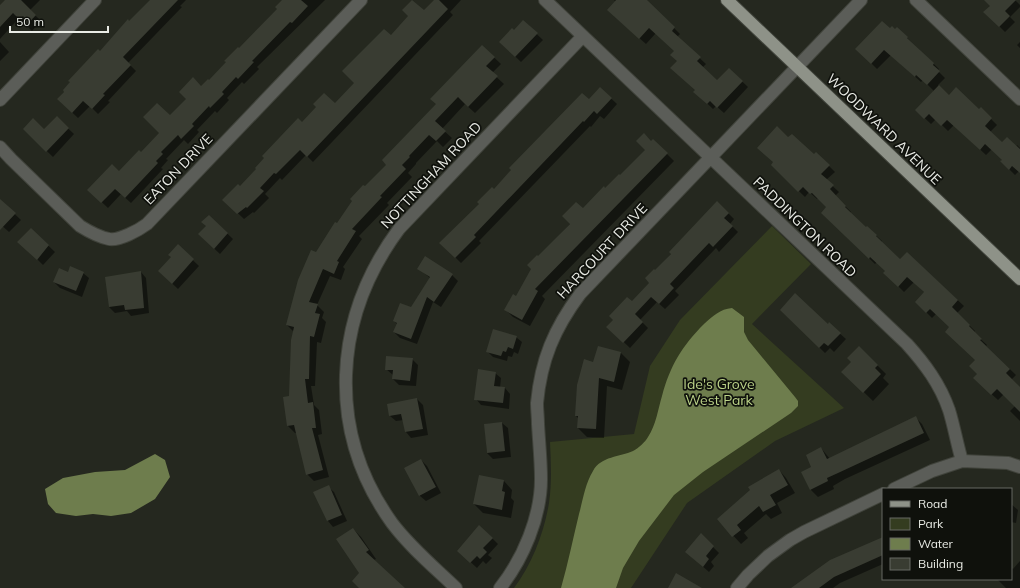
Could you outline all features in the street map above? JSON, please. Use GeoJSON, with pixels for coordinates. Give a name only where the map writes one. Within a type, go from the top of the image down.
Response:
{"type":"FeatureCollection","features":[{"type":"Feature","properties":{"kind":"main road","name":"WOODWARD AVENUE"},"geometry":{"type":"LineString","coordinates":[[727,0],[1020,279]]}},
{"type":"Feature","properties":{"kind":"street"},"geometry":{"type":"LineString","coordinates":[[0,100],[95,0]]}},
{"type":"Feature","properties":{"kind":"street","name":"EATON DRIVE"},"geometry":{"type":"LineString","coordinates":[[0,146],[10,159],[80,226],[89,232],[110,240],[132,234],[147,224],[361,0]]}},
{"type":"Feature","properties":{"kind":"street","name":"PADDINGTON ROAD"},"geometry":{"type":"LineString","coordinates":[[545,0],[907,344],[934,378],[949,410],[962,461]]}},
{"type":"Feature","properties":{"kind":"street","name":"HARCOURT DRIVE"},"geometry":{"type":"LineString","coordinates":[[500,588],[524,549],[535,519],[541,480],[537,404],[543,366],[549,346],[560,323],[580,294],[861,0]]}},
{"type":"Feature","properties":{"kind":"street"},"geometry":{"type":"LineString","coordinates":[[916,0],[1020,99]]}},
{"type":"Feature","properties":{"kind":"street","name":"NOTTINGHAM ROAD"},"geometry":{"type":"LineString","coordinates":[[456,588],[408,543],[392,523],[367,481],[357,455],[350,427],[345,382],[348,349],[354,320],[359,302],[373,270],[388,244],[399,229],[583,36]]}},
{"type":"Feature","properties":{"kind":"street"},"geometry":{"type":"LineString","coordinates":[[896,488],[932,471],[962,461],[1008,463],[1020,467]]}},
{"type":"Feature","properties":{"kind":"street"},"geometry":{"type":"LineString","coordinates":[[737,588],[768,556],[790,540],[882,494]]}},
{"type":"Feature","properties":{"kind":"green space","name":"Ide's Grove West Park"},"geometry":{"type":"Polygon","coordinates":[[[772,226],[811,264],[752,324],[844,408],[775,441],[687,503],[631,588],[514,588],[532,558],[547,514],[551,488],[550,442],[634,434],[650,366],[680,320],[772,226]]]}},
{"type":"Feature","properties":{"kind":"water"},"geometry":{"type":"Polygon","coordinates":[[[732,308],[744,317],[744,332],[748,340],[795,397],[798,401],[798,406],[791,413],[703,472],[674,495],[639,541],[623,568],[616,588],[561,588],[584,492],[596,466],[601,462],[628,453],[640,447],[651,432],[665,385],[673,366],[683,349],[689,340],[710,318],[720,311],[732,308]]]}},
{"type":"Feature","properties":{"kind":"water"},"geometry":{"type":"Polygon","coordinates":[[[155,454],[165,460],[170,477],[155,499],[131,513],[111,516],[93,514],[76,516],[56,513],[48,504],[45,489],[63,478],[95,472],[125,470],[155,454]]]}},
{"type":"Feature","properties":{"kind":"building"},"geometry":{"type":"Polygon","coordinates":[[[5,0],[21,0],[36,15],[26,26],[13,13],[0,27],[0,5],[5,0]]]}},
{"type":"Feature","properties":{"kind":"building"},"geometry":{"type":"Polygon","coordinates":[[[150,0],[178,0],[123,57],[131,65],[103,94],[105,95],[92,109],[83,101],[72,113],[57,99],[64,92],[63,90],[70,82],[68,81],[98,49],[100,51],[128,19],[129,21],[150,0]]]}},
{"type":"Feature","properties":{"kind":"building"},"geometry":{"type":"Polygon","coordinates":[[[282,0],[301,0],[308,6],[252,61],[254,62],[238,79],[236,77],[222,92],[224,94],[210,108],[209,106],[192,124],[194,126],[181,139],[178,135],[161,152],[163,154],[156,161],[158,163],[125,198],[115,189],[101,203],[87,190],[112,164],[119,171],[139,150],[141,152],[159,133],[143,117],[157,103],[170,115],[186,99],[179,92],[193,77],[201,86],[208,79],[209,80],[226,62],[224,61],[238,47],[239,48],[277,9],[275,7],[282,0]]]}},
{"type":"Feature","properties":{"kind":"building"},"geometry":{"type":"Polygon","coordinates":[[[412,0],[424,10],[434,0],[439,0],[448,9],[307,157],[300,150],[276,174],[274,173],[260,188],[264,191],[247,208],[246,207],[237,214],[222,200],[238,184],[240,186],[256,169],[255,168],[264,158],[262,156],[298,118],[302,122],[316,107],[313,104],[324,93],[335,103],[354,83],[342,71],[384,29],[391,35],[408,16],[402,10],[412,0]]]}},
{"type":"Feature","properties":{"kind":"building"},"geometry":{"type":"Polygon","coordinates":[[[616,0],[647,0],[675,27],[672,31],[701,57],[697,61],[717,80],[729,68],[743,81],[717,108],[710,101],[707,104],[693,92],[695,90],[670,68],[677,61],[670,55],[674,51],[649,28],[639,39],[607,10],[616,0]]]}},
{"type":"Feature","properties":{"kind":"building"},"geometry":{"type":"Polygon","coordinates":[[[984,0],[1016,0],[1005,11],[1010,16],[999,27],[983,12],[990,6],[984,0]]]}},
{"type":"Feature","properties":{"kind":"building"},"geometry":{"type":"Polygon","coordinates":[[[523,20],[538,33],[515,57],[499,42],[512,28],[514,30],[523,20]]]}},
{"type":"Feature","properties":{"kind":"building"},"geometry":{"type":"Polygon","coordinates":[[[882,21],[890,28],[892,26],[895,29],[897,27],[934,63],[933,65],[940,71],[927,85],[916,75],[915,77],[884,50],[871,64],[855,49],[882,21]]]}},
{"type":"Feature","properties":{"kind":"building"},"geometry":{"type":"Polygon","coordinates":[[[482,45],[495,57],[486,66],[498,76],[468,107],[458,97],[435,121],[446,131],[436,141],[429,135],[409,156],[410,157],[402,165],[406,169],[380,196],[382,197],[352,229],[356,231],[337,261],[339,262],[334,274],[323,269],[309,302],[318,304],[315,313],[320,314],[314,337],[310,336],[309,379],[305,379],[308,403],[313,402],[316,428],[312,428],[323,470],[306,475],[294,425],[287,426],[283,397],[289,396],[291,340],[294,327],[286,325],[298,280],[311,250],[316,252],[335,222],[337,223],[352,201],[350,199],[363,185],[365,186],[386,165],[382,160],[436,104],[430,99],[482,45]]]}},
{"type":"Feature","properties":{"kind":"building"},"geometry":{"type":"Polygon","coordinates":[[[939,85],[949,95],[956,87],[979,109],[981,107],[992,118],[985,126],[1002,142],[1007,137],[1020,149],[1020,173],[1012,166],[1009,170],[1000,161],[1002,160],[985,144],[980,150],[947,120],[941,126],[929,114],[924,119],[915,110],[939,85]]]}},
{"type":"Feature","properties":{"kind":"building"},"geometry":{"type":"Polygon","coordinates":[[[600,87],[612,98],[597,114],[594,111],[584,122],[583,121],[474,235],[476,237],[455,258],[439,243],[479,204],[477,202],[492,187],[494,189],[511,170],[509,168],[582,93],[589,99],[600,87]]]}},
{"type":"Feature","properties":{"kind":"building"},"geometry":{"type":"Polygon","coordinates":[[[57,116],[69,128],[46,152],[23,129],[33,118],[44,129],[57,116]]]}},
{"type":"Feature","properties":{"kind":"building"},"geometry":{"type":"Polygon","coordinates":[[[777,126],[788,137],[792,134],[814,154],[816,152],[830,165],[821,174],[834,185],[830,189],[846,206],[845,207],[866,227],[867,226],[877,235],[876,236],[900,259],[907,252],[958,300],[952,307],[982,339],[980,340],[1010,369],[1006,373],[1020,387],[1020,412],[997,389],[991,395],[973,378],[977,374],[969,366],[975,360],[945,332],[949,327],[930,309],[926,313],[915,302],[924,292],[907,277],[898,287],[883,273],[885,271],[870,257],[869,259],[821,213],[826,207],[812,193],[810,194],[803,187],[798,192],[771,165],[773,162],[757,148],[777,126]]]}},
{"type":"Feature","properties":{"kind":"building"},"geometry":{"type":"Polygon","coordinates":[[[644,133],[651,141],[653,139],[668,153],[535,289],[538,291],[522,320],[504,310],[513,294],[516,296],[531,269],[527,265],[570,224],[562,216],[576,202],[583,208],[604,186],[605,188],[619,174],[620,175],[645,150],[636,141],[644,133]]]}},
{"type":"Feature","properties":{"kind":"building"},"geometry":{"type":"Polygon","coordinates":[[[0,199],[16,213],[0,230],[0,199]]]}},
{"type":"Feature","properties":{"kind":"building"},"geometry":{"type":"Polygon","coordinates":[[[717,201],[729,213],[724,218],[733,226],[713,247],[709,243],[670,284],[674,288],[659,304],[651,297],[635,314],[643,322],[623,343],[606,327],[613,320],[609,316],[627,297],[632,301],[649,283],[645,278],[671,254],[669,252],[717,201]]]}},
{"type":"Feature","properties":{"kind":"building"},"geometry":{"type":"Polygon","coordinates":[[[209,215],[228,233],[214,249],[198,234],[206,226],[201,222],[209,215]]]}},
{"type":"Feature","properties":{"kind":"building"},"geometry":{"type":"Polygon","coordinates":[[[31,228],[49,245],[37,260],[17,242],[31,228]]]}},
{"type":"Feature","properties":{"kind":"building"},"geometry":{"type":"Polygon","coordinates":[[[178,244],[194,259],[172,284],[158,271],[171,257],[168,255],[178,244]]]}},
{"type":"Feature","properties":{"kind":"building"},"geometry":{"type":"Polygon","coordinates":[[[425,256],[453,274],[434,302],[427,297],[411,339],[393,332],[397,323],[393,321],[400,303],[411,307],[430,277],[417,269],[425,256]]]}},
{"type":"Feature","properties":{"kind":"building"},"geometry":{"type":"Polygon","coordinates":[[[70,266],[84,272],[76,291],[53,282],[59,268],[68,272],[70,266]]]}},
{"type":"Feature","properties":{"kind":"building"},"geometry":{"type":"Polygon","coordinates":[[[141,271],[144,308],[125,310],[124,305],[109,307],[105,277],[141,271]]]}},
{"type":"Feature","properties":{"kind":"building"},"geometry":{"type":"Polygon","coordinates":[[[795,293],[828,324],[829,322],[841,333],[828,346],[824,343],[819,348],[780,310],[795,293]]]}},
{"type":"Feature","properties":{"kind":"building"},"geometry":{"type":"Polygon","coordinates":[[[493,329],[517,336],[513,349],[508,347],[506,352],[503,351],[501,356],[486,352],[493,329]]]}},
{"type":"Feature","properties":{"kind":"building"},"geometry":{"type":"Polygon","coordinates":[[[598,346],[621,352],[614,382],[599,378],[596,429],[577,428],[578,416],[575,416],[577,385],[584,359],[593,362],[598,346]]]}},
{"type":"Feature","properties":{"kind":"building"},"geometry":{"type":"Polygon","coordinates":[[[859,346],[878,365],[875,368],[881,374],[863,393],[841,372],[851,362],[847,358],[859,346]]]}},
{"type":"Feature","properties":{"kind":"building"},"geometry":{"type":"Polygon","coordinates":[[[386,356],[413,358],[410,381],[392,379],[393,370],[385,370],[386,356]]]}},
{"type":"Feature","properties":{"kind":"building"},"geometry":{"type":"Polygon","coordinates":[[[478,369],[496,372],[494,386],[505,387],[503,403],[474,400],[478,369]]]}},
{"type":"Feature","properties":{"kind":"building"},"geometry":{"type":"Polygon","coordinates":[[[417,398],[423,429],[405,432],[401,414],[389,416],[387,404],[417,398]]]}},
{"type":"Feature","properties":{"kind":"building"},"geometry":{"type":"Polygon","coordinates":[[[916,416],[924,433],[827,478],[828,481],[810,490],[801,472],[811,467],[806,455],[821,447],[827,459],[916,416]]]}},
{"type":"Feature","properties":{"kind":"building"},"geometry":{"type":"Polygon","coordinates":[[[502,422],[505,451],[487,453],[484,424],[502,422]]]}},
{"type":"Feature","properties":{"kind":"building"},"geometry":{"type":"Polygon","coordinates":[[[421,459],[436,487],[419,496],[404,468],[421,459]]]}},
{"type":"Feature","properties":{"kind":"building"},"geometry":{"type":"Polygon","coordinates":[[[779,469],[788,485],[770,495],[776,505],[763,512],[759,506],[737,525],[741,530],[732,537],[717,519],[750,490],[748,487],[779,469]]]}},
{"type":"Feature","properties":{"kind":"building"},"geometry":{"type":"Polygon","coordinates":[[[479,475],[504,480],[502,491],[505,492],[502,510],[473,504],[479,475]]]}},
{"type":"Feature","properties":{"kind":"building"},"geometry":{"type":"Polygon","coordinates":[[[329,485],[342,515],[327,521],[313,492],[329,485]]]}},
{"type":"Feature","properties":{"kind":"building"},"geometry":{"type":"Polygon","coordinates":[[[479,525],[493,538],[483,548],[487,552],[480,559],[477,556],[470,563],[457,551],[479,525]]]}},
{"type":"Feature","properties":{"kind":"building"},"geometry":{"type":"Polygon","coordinates":[[[353,528],[369,550],[366,552],[405,588],[359,588],[352,581],[359,573],[336,539],[353,528]]]}},
{"type":"Feature","properties":{"kind":"building"},"geometry":{"type":"Polygon","coordinates":[[[701,533],[714,546],[706,556],[709,559],[703,567],[685,552],[701,533]]]}},
{"type":"Feature","properties":{"kind":"building"},"geometry":{"type":"Polygon","coordinates":[[[882,537],[882,555],[834,577],[819,588],[791,588],[830,560],[882,537]]]}},
{"type":"Feature","properties":{"kind":"building"},"geometry":{"type":"Polygon","coordinates":[[[676,573],[702,588],[668,588],[676,573]]]}}]}
